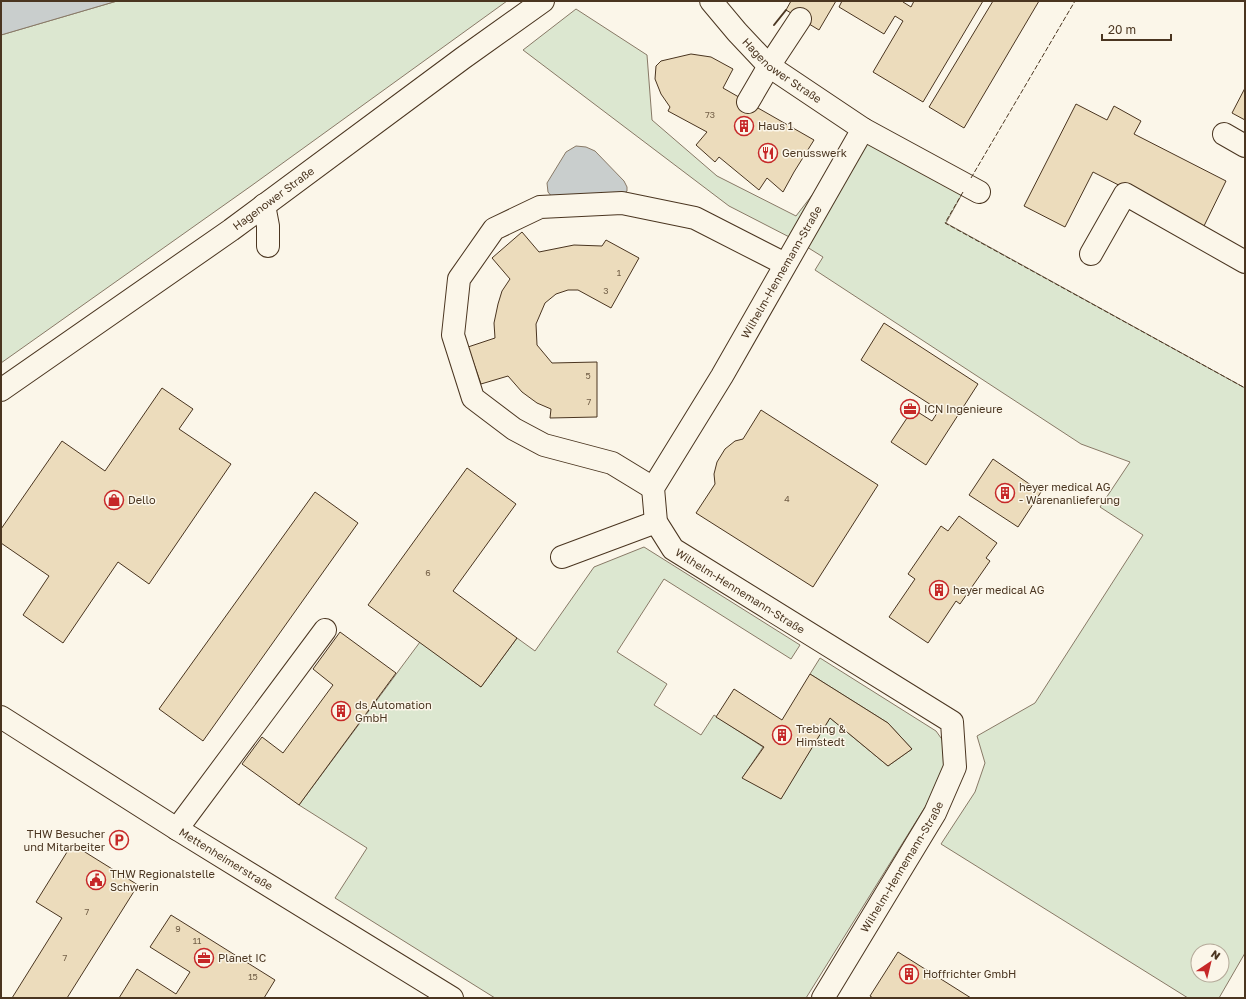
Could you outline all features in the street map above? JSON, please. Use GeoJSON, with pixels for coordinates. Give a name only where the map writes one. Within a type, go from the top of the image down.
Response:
{"type":"FeatureCollection","features":[{"type":"Feature","properties":{"kind":"street","name":"Hagenower Straße"},"geometry":{"type":"LineString","coordinates":[[1,390],[231,230],[542,1]]}},
{"type":"Feature","properties":{"kind":"street","name":"Hagenower Straße"},"geometry":{"type":"LineString","coordinates":[[711,1],[737,32],[769,66],[863,129],[979,192]]}},
{"type":"Feature","properties":{"kind":"street"},"geometry":{"type":"LineString","coordinates":[[748,102],[769,66],[800,19]]}},
{"type":"Feature","properties":{"kind":"street","name":"Wilhelm-Hennemann-Straße"},"geometry":{"type":"LineString","coordinates":[[826,997],[935,813],[955,767],[952,722],[673,549],[656,522],[653,488],[722,376],[863,129]]}},
{"type":"Feature","properties":{"kind":"street"},"geometry":{"type":"LineString","coordinates":[[1224,134],[1245,146]]}},
{"type":"Feature","properties":{"kind":"street"},"geometry":{"type":"LineString","coordinates":[[1091,254],[1125,194],[1245,262]]}},
{"type":"Feature","properties":{"kind":"street"},"geometry":{"type":"LineString","coordinates":[[653,488],[612,463],[544,445],[514,429],[473,398],[453,335],[459,279],[494,229],[540,207],[622,203],[695,218],[786,264]]}},
{"type":"Feature","properties":{"kind":"street"},"geometry":{"type":"LineString","coordinates":[[264,206],[268,226],[268,246]]}},
{"type":"Feature","properties":{"kind":"street"},"geometry":{"type":"LineString","coordinates":[[562,557],[656,522]]}},
{"type":"Feature","properties":{"kind":"street"},"geometry":{"type":"LineString","coordinates":[[177,829],[325,630]]}},
{"type":"Feature","properties":{"kind":"street","name":"Mettenheimerstraße"},"geometry":{"type":"LineString","coordinates":[[1,717],[177,829],[452,998]]}},
{"type":"Feature","properties":{"kind":"green space"},"geometry":{"type":"Polygon","coordinates":[[[117,1],[507,1],[251,186],[1,363],[1,35],[117,1]]]}},
{"type":"Feature","properties":{"kind":"green space"},"geometry":{"type":"Polygon","coordinates":[[[576,9],[647,55],[652,120],[717,176],[796,216],[863,129],[967,185],[946,223],[1245,388],[1245,953],[1230,979],[1230,943],[1190,943],[1190,983],[1228,983],[1219,998],[1188,998],[941,844],[975,792],[985,763],[977,736],[1035,703],[1143,535],[1100,507],[1130,462],[1081,444],[815,270],[823,257],[799,242],[729,206],[523,50],[576,9]]]}},
{"type":"Feature","properties":{"kind":"green space"},"geometry":{"type":"Polygon","coordinates":[[[644,547],[800,645],[791,659],[664,579],[617,652],[667,684],[654,705],[701,735],[714,715],[763,747],[743,777],[781,798],[830,718],[888,766],[912,749],[888,723],[810,674],[820,658],[936,731],[949,749],[945,775],[806,998],[495,998],[335,898],[367,848],[299,805],[420,642],[481,687],[517,638],[535,651],[594,567],[644,547]]]}},
{"type":"Feature","properties":{"kind":"shaded area"},"geometry":{"type":"Polygon","coordinates":[[[1,1],[117,1],[1,35],[1,1]]]}},
{"type":"Feature","properties":{"kind":"shaded area"},"geometry":{"type":"Polygon","coordinates":[[[576,146],[586,147],[595,151],[624,181],[627,191],[622,195],[553,198],[548,192],[547,183],[566,152],[576,146]]]}},
{"type":"Feature","properties":{"kind":"building"},"geometry":{"type":"Polygon","coordinates":[[[791,1],[836,1],[819,30],[786,10],[791,1]]]}},
{"type":"Feature","properties":{"kind":"building"},"geometry":{"type":"Polygon","coordinates":[[[842,1],[903,1],[911,7],[914,1],[983,1],[923,102],[873,72],[903,21],[895,16],[884,34],[839,7],[842,1]]]}},
{"type":"Feature","properties":{"kind":"building"},"geometry":{"type":"Polygon","coordinates":[[[993,1],[1039,1],[964,128],[929,107],[993,1]]]}},
{"type":"Feature","properties":{"kind":"building","name":"Haus 1"},"geometry":{"type":"Polygon","coordinates":[[[691,54],[711,57],[733,69],[723,88],[814,140],[783,192],[767,178],[759,190],[719,157],[715,162],[696,145],[707,132],[668,111],[670,107],[661,94],[655,79],[656,66],[661,61],[691,54]]]}},
{"type":"Feature","properties":{"kind":"building"},"geometry":{"type":"Polygon","coordinates":[[[1245,88],[1245,120],[1232,113],[1245,88]]]}},
{"type":"Feature","properties":{"kind":"building"},"geometry":{"type":"Polygon","coordinates":[[[1076,104],[1107,120],[1114,106],[1141,121],[1134,134],[1226,181],[1203,228],[1093,172],[1065,227],[1024,206],[1076,104]]]}},
{"type":"Feature","properties":{"kind":"building"},"geometry":{"type":"Polygon","coordinates":[[[522,232],[539,252],[574,245],[602,246],[606,240],[639,258],[611,308],[578,290],[568,290],[556,294],[545,303],[536,324],[537,345],[552,363],[597,362],[597,417],[550,418],[551,409],[537,403],[522,392],[508,376],[481,384],[468,347],[495,338],[494,323],[498,304],[502,291],[510,279],[492,258],[522,232]]]}},
{"type":"Feature","properties":{"kind":"building"},"geometry":{"type":"Polygon","coordinates":[[[884,323],[978,384],[926,465],[891,442],[913,409],[932,421],[939,410],[861,360],[884,323]]]}},
{"type":"Feature","properties":{"kind":"building","name":"Dello"},"geometry":{"type":"Polygon","coordinates":[[[162,388],[193,409],[179,429],[231,464],[149,584],[118,562],[63,643],[23,615],[49,576],[1,543],[1,529],[62,441],[105,471],[162,388]]]}},
{"type":"Feature","properties":{"kind":"building"},"geometry":{"type":"Polygon","coordinates":[[[761,410],[878,485],[813,587],[696,513],[715,484],[714,474],[717,462],[725,449],[735,441],[743,439],[761,410]]]}},
{"type":"Feature","properties":{"kind":"building","name":"heyer medical AG - Warenanlieferung"},"geometry":{"type":"Polygon","coordinates":[[[993,459],[1041,492],[1018,527],[969,495],[993,459]]]}},
{"type":"Feature","properties":{"kind":"building"},"geometry":{"type":"Polygon","coordinates":[[[467,468],[516,504],[453,591],[517,638],[481,687],[368,605],[467,468]]]}},
{"type":"Feature","properties":{"kind":"building"},"geometry":{"type":"Polygon","coordinates":[[[315,492],[358,523],[203,741],[159,709],[315,492]]]}},
{"type":"Feature","properties":{"kind":"building","name":"heyer medical AG"},"geometry":{"type":"Polygon","coordinates":[[[959,516],[997,543],[986,558],[990,561],[960,604],[956,601],[928,643],[889,617],[915,579],[908,574],[941,526],[948,531],[959,516]]]}},
{"type":"Feature","properties":{"kind":"building","name":"ds Automation GmbH"},"geometry":{"type":"Polygon","coordinates":[[[340,632],[396,673],[299,805],[242,764],[262,737],[283,753],[333,685],[313,669],[340,632]]]}},
{"type":"Feature","properties":{"kind":"building","name":"Trebing & Himstedt"},"geometry":{"type":"Polygon","coordinates":[[[810,674],[888,723],[912,749],[888,766],[830,718],[781,799],[742,778],[764,747],[716,717],[734,689],[782,720],[810,674]]]}},
{"type":"Feature","properties":{"kind":"building"},"geometry":{"type":"Polygon","coordinates":[[[72,844],[138,885],[67,998],[12,998],[62,918],[36,902],[72,844]]]}},
{"type":"Feature","properties":{"kind":"building","name":"Planet IC"},"geometry":{"type":"Polygon","coordinates":[[[171,915],[275,980],[264,998],[119,998],[137,969],[176,994],[190,972],[150,947],[171,915]]]}},
{"type":"Feature","properties":{"kind":"building","name":"Hoffrichter GmbH"},"geometry":{"type":"Polygon","coordinates":[[[898,952],[971,998],[873,998],[870,996],[898,952]]]}},
{"type":"Feature","properties":{"kind":"fence"},"geometry":{"type":"LineString","coordinates":[[971,178],[1075,1]]}},
{"type":"Feature","properties":{"kind":"fence"},"geometry":{"type":"LineString","coordinates":[[963,192],[945,223],[1245,388]]}},
{"type":"Feature","properties":{"kind":"wall"},"geometry":{"type":"LineString","coordinates":[[774,25],[786,10]]}},
{"type":"Feature","properties":{"kind":"place","name":"Haus 1"},"geometry":{"type":"Point","coordinates":[744,126]}},
{"type":"Feature","properties":{"kind":"place","name":"Genusswerk"},"geometry":{"type":"Point","coordinates":[768,153]}},
{"type":"Feature","properties":{"kind":"place","name":"ICN Ingenieure"},"geometry":{"type":"Point","coordinates":[910,409]}},
{"type":"Feature","properties":{"kind":"place","name":"heyer medical AG - Warenanlieferung"},"geometry":{"type":"Point","coordinates":[1005,493]}},
{"type":"Feature","properties":{"kind":"place","name":"Dello"},"geometry":{"type":"Point","coordinates":[114,500]}},
{"type":"Feature","properties":{"kind":"place","name":"heyer medical AG"},"geometry":{"type":"Point","coordinates":[939,590]}},
{"type":"Feature","properties":{"kind":"place","name":"ds Automation GmbH"},"geometry":{"type":"Point","coordinates":[341,711]}},
{"type":"Feature","properties":{"kind":"place","name":"Trebing & Himstedt"},"geometry":{"type":"Point","coordinates":[782,735]}},
{"type":"Feature","properties":{"kind":"place","name":"THW Besucher und Mitarbeiter"},"geometry":{"type":"Point","coordinates":[119,840]}},
{"type":"Feature","properties":{"kind":"place","name":"THW Regionalstelle Schwerin"},"geometry":{"type":"Point","coordinates":[96,880]}},
{"type":"Feature","properties":{"kind":"place","name":"Planet IC"},"geometry":{"type":"Point","coordinates":[204,958]}},
{"type":"Feature","properties":{"kind":"place","name":"Hoffrichter GmbH"},"geometry":{"type":"Point","coordinates":[909,974]}}]}
